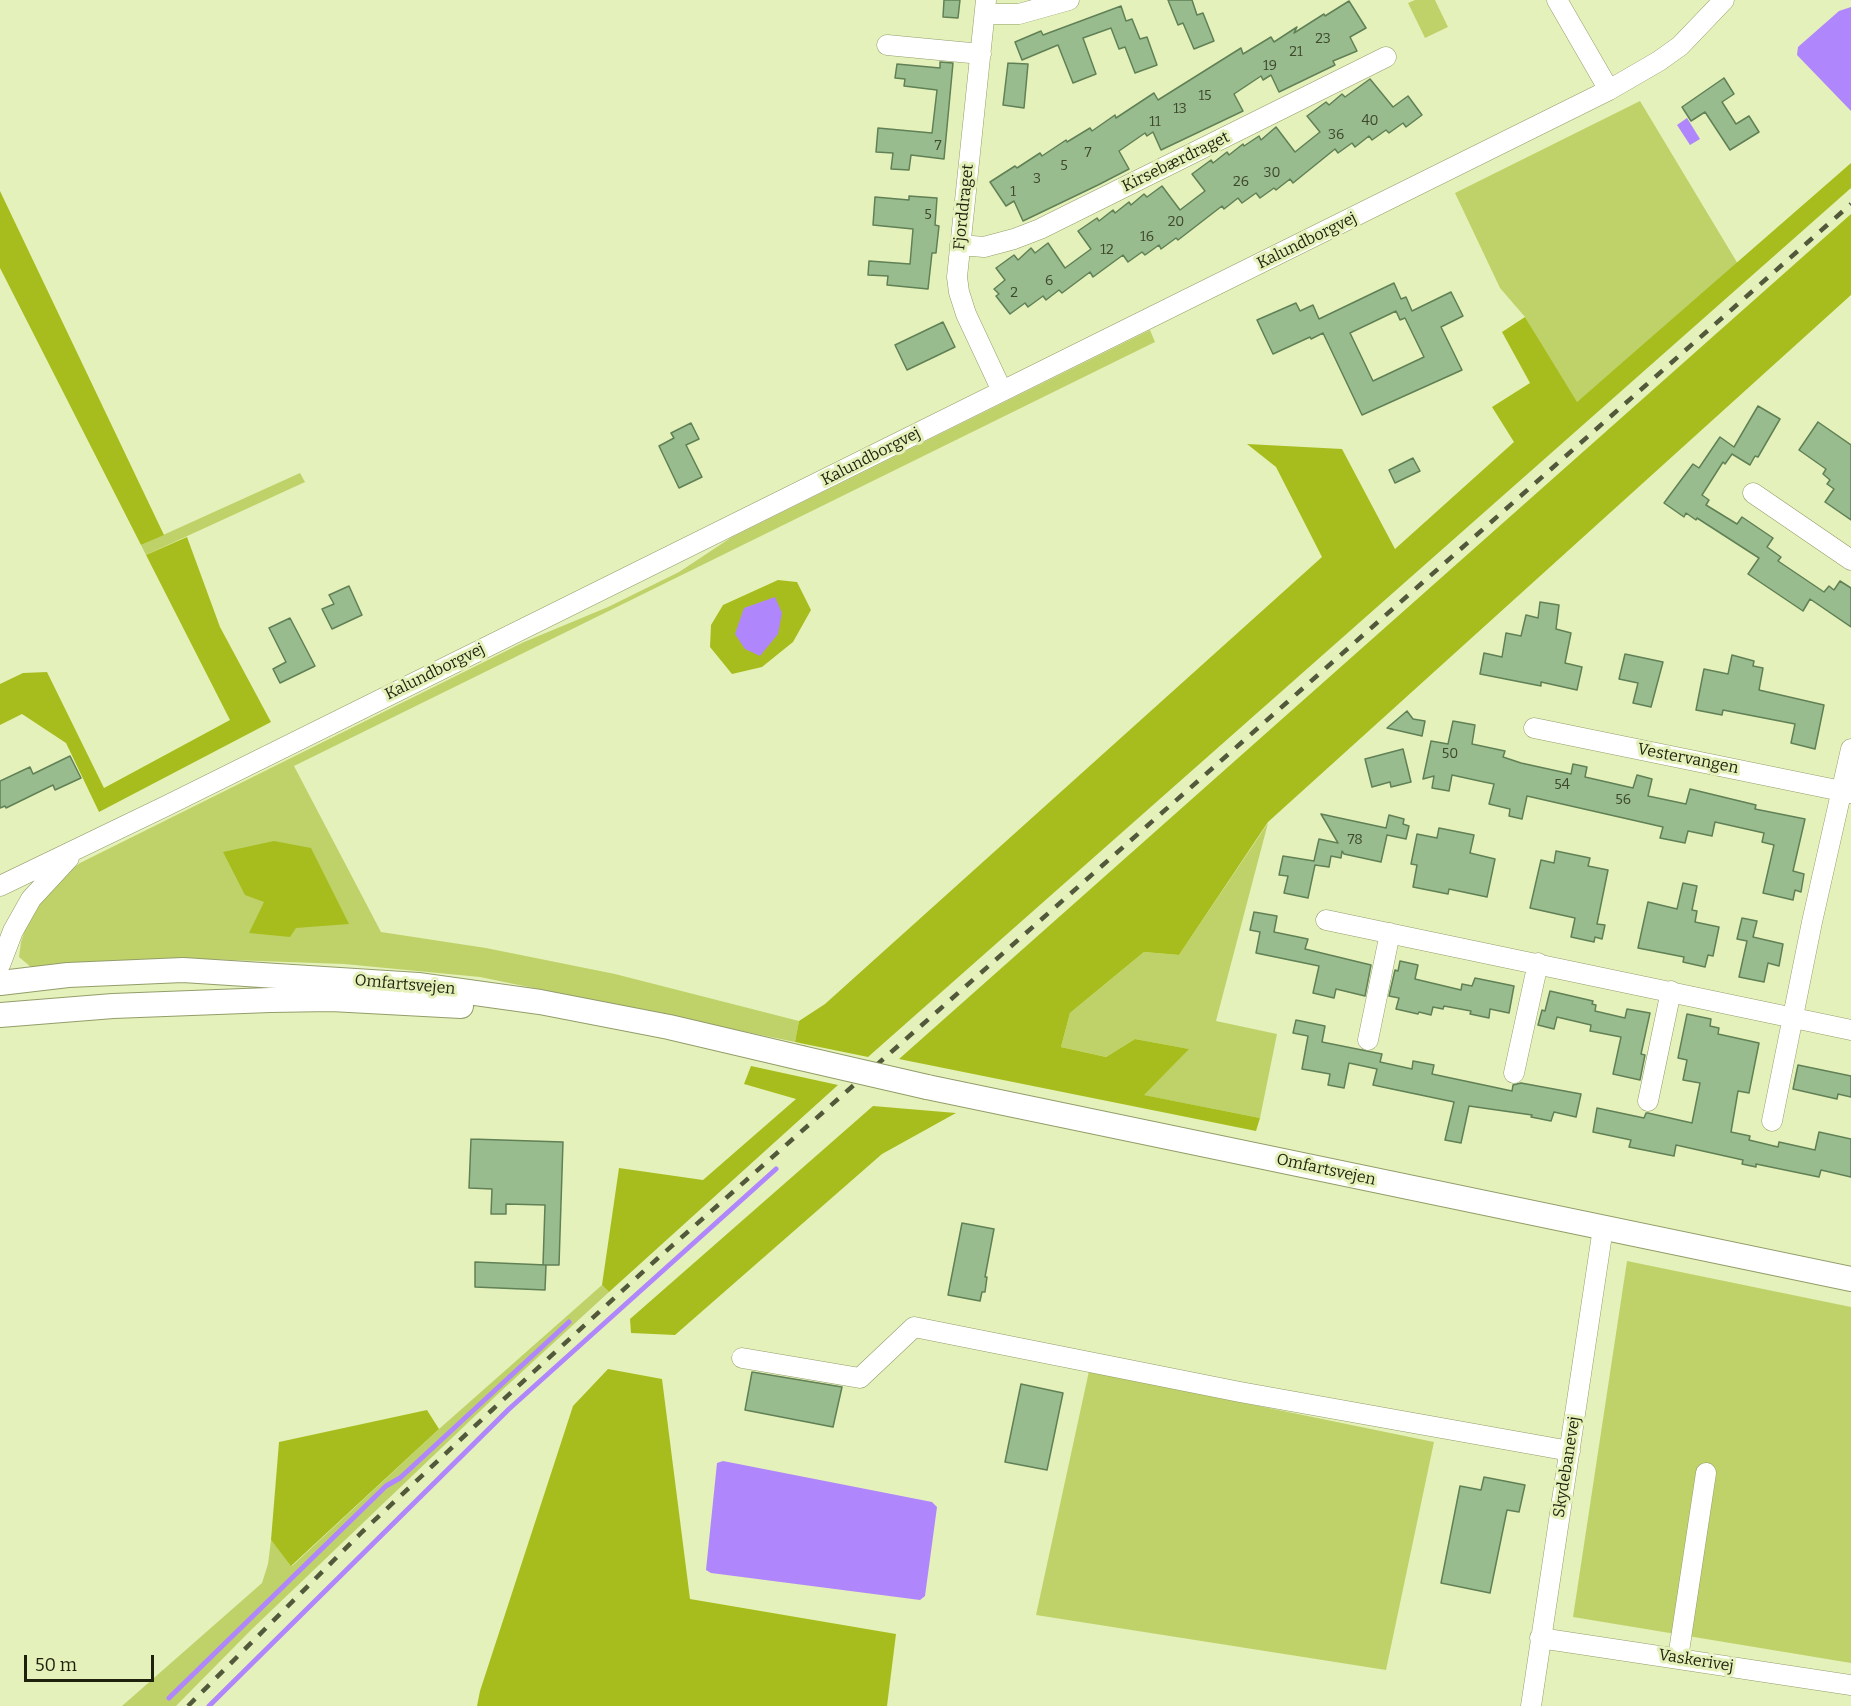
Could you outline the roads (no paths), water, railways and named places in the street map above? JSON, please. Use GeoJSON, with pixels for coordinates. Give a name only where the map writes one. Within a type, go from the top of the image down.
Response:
{"type":"FeatureCollection","features":[{"type":"Feature","properties":{"kind":"main road","name":"Omfartsvejen"},"geometry":{"type":"LineString","coordinates":[[1,974],[68,975],[183,970],[274,974],[418,985],[540,1002],[660,1026],[927,1087],[1851,1280]]}},
{"type":"Feature","properties":{"kind":"main road","name":"Omfartsvejen"},"geometry":{"type":"LineString","coordinates":[[3,1015],[113,1006],[270,1000],[331,999],[446,1004],[539,1014],[801,1058]]}},
{"type":"Feature","properties":{"kind":"street","name":"Fjorddraget"},"geometry":{"type":"LineString","coordinates":[[1002,391],[960,298],[957,277],[985,7],[1019,14],[1069,0]]}},
{"type":"Feature","properties":{"kind":"street"},"geometry":{"type":"LineString","coordinates":[[1557,0],[1609,90]]}},
{"type":"Feature","properties":{"kind":"street","name":"Kalundborgvej"},"geometry":{"type":"LineString","coordinates":[[0,886],[1141,324],[1609,90],[1659,62],[1680,45],[1724,0]]}},
{"type":"Feature","properties":{"kind":"street"},"geometry":{"type":"LineString","coordinates":[[887,45],[981,54]]}},
{"type":"Feature","properties":{"kind":"street","name":"Kirsebærdraget"},"geometry":{"type":"LineString","coordinates":[[960,245],[984,247],[1040,229],[1386,57]]}},
{"type":"Feature","properties":{"kind":"street"},"geometry":{"type":"LineString","coordinates":[[1753,493],[1851,560]]}},
{"type":"Feature","properties":{"kind":"street","name":"Vestervangen"},"geometry":{"type":"LineString","coordinates":[[1534,728],[1846,792]]}},
{"type":"Feature","properties":{"kind":"street"},"geometry":{"type":"LineString","coordinates":[[1772,1121],[1846,792],[1851,749]]}},
{"type":"Feature","properties":{"kind":"street"},"geometry":{"type":"LineString","coordinates":[[3,1015],[1,974],[14,930],[32,899],[56,871],[83,846]]}},
{"type":"Feature","properties":{"kind":"street"},"geometry":{"type":"LineString","coordinates":[[1326,920],[1851,1030]]}},
{"type":"Feature","properties":{"kind":"street"},"geometry":{"type":"LineString","coordinates":[[1368,1040],[1390,933]]}},
{"type":"Feature","properties":{"kind":"street"},"geometry":{"type":"LineString","coordinates":[[1514,1073],[1538,963]]}},
{"type":"Feature","properties":{"kind":"street"},"geometry":{"type":"LineString","coordinates":[[1648,1101],[1671,991]]}},
{"type":"Feature","properties":{"kind":"street","name":"Skydebanevej"},"geometry":{"type":"LineString","coordinates":[[1531,1706],[1603,1228]]}},
{"type":"Feature","properties":{"kind":"street"},"geometry":{"type":"LineString","coordinates":[[742,1358],[860,1378],[914,1327],[1240,1392],[1570,1451]]}},
{"type":"Feature","properties":{"kind":"street"},"geometry":{"type":"LineString","coordinates":[[1677,1658],[1706,1473]]}},
{"type":"Feature","properties":{"kind":"street","name":"Vaskerivej"},"geometry":{"type":"LineString","coordinates":[[1540,1638],[1851,1685]]}},
{"type":"Feature","properties":{"kind":"waterway"},"geometry":{"type":"LineString","coordinates":[[209,1706],[509,1409],[776,1169]]}},
{"type":"Feature","properties":{"kind":"waterway"},"geometry":{"type":"LineString","coordinates":[[169,1698],[386,1486],[400,1478],[569,1322]]}},
{"type":"Feature","properties":{"kind":"railway"},"geometry":{"type":"LineString","coordinates":[[188,1706],[362,1532],[657,1259],[1851,204]]}}]}
